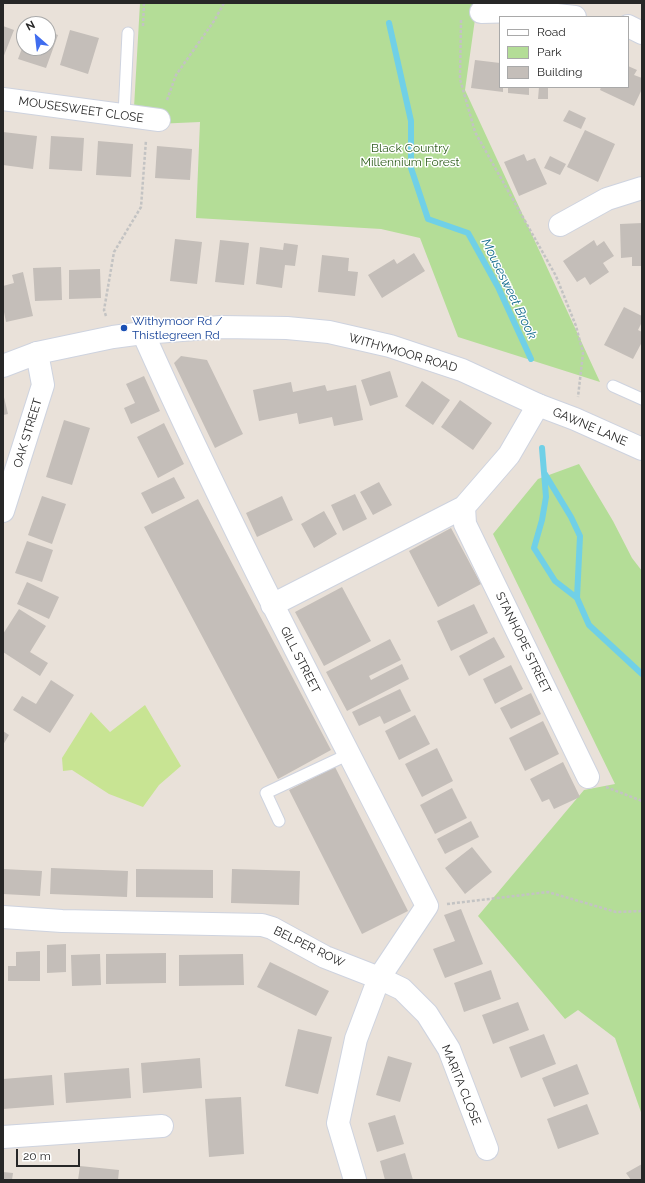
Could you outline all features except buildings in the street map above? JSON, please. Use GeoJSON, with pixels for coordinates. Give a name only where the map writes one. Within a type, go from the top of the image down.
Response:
{"type":"FeatureCollection","features":[{"type":"Feature","properties":{"kind":"street"},"geometry":{"type":"LineString","coordinates":[[471,15],[519,7],[569,16]]}},
{"type":"Feature","properties":{"kind":"street"},"geometry":{"type":"LineString","coordinates":[[629,26],[642,33]]}},
{"type":"Feature","properties":{"kind":"street","name":"MOUSESWEET CLOSE"},"geometry":{"type":"LineString","coordinates":[[3,99],[159,120]]}},
{"type":"Feature","properties":{"kind":"street"},"geometry":{"type":"LineString","coordinates":[[560,225],[607,199],[642,188]]}},
{"type":"Feature","properties":{"kind":"street","name":"WITHYMOOR ROAD"},"geometry":{"type":"LineString","coordinates":[[3,366],[38,353],[113,337],[143,333],[221,327],[287,328],[330,332],[390,346],[462,370],[538,405]]}},
{"type":"Feature","properties":{"kind":"street","name":"GILL STREET"},"geometry":{"type":"LineString","coordinates":[[143,333],[174,402],[272,605],[427,906]]}},
{"type":"Feature","properties":{"kind":"street","name":"OAK STREET"},"geometry":{"type":"LineString","coordinates":[[3,512],[43,385],[38,353]]}},
{"type":"Feature","properties":{"kind":"street"},"geometry":{"type":"LineString","coordinates":[[272,605],[464,507],[509,455],[538,405]]}},
{"type":"Feature","properties":{"kind":"street","name":"GAWNE LANE"},"geometry":{"type":"LineString","coordinates":[[538,405],[575,419],[642,449]]}},
{"type":"Feature","properties":{"kind":"street","name":"STANHOPE STREET"},"geometry":{"type":"LineString","coordinates":[[464,507],[465,524],[588,777]]}},
{"type":"Feature","properties":{"kind":"street"},"geometry":{"type":"LineString","coordinates":[[354,1180],[338,1123],[356,1039],[379,978],[427,906]]}},
{"type":"Feature","properties":{"kind":"street","name":"BELPER ROW"},"geometry":{"type":"LineString","coordinates":[[3,917],[62,921],[262,926],[272,928],[325,957],[379,978]]}},
{"type":"Feature","properties":{"kind":"street","name":"MARITA CLOSE"},"geometry":{"type":"LineString","coordinates":[[379,978],[402,989],[427,1014],[449,1049],[487,1149]]}},
{"type":"Feature","properties":{"kind":"street"},"geometry":{"type":"LineString","coordinates":[[3,1137],[162,1126]]}},
{"type":"Feature","properties":{"kind":"lane"},"geometry":{"type":"LineString","coordinates":[[124,116],[128,33]]}},
{"type":"Feature","properties":{"kind":"lane"},"geometry":{"type":"LineString","coordinates":[[613,386],[642,399]]}},
{"type":"Feature","properties":{"kind":"lane"},"geometry":{"type":"LineString","coordinates":[[279,821],[266,793],[349,754]]}},
{"type":"Feature","properties":{"kind":"path"},"geometry":{"type":"LineString","coordinates":[[113,337],[104,310],[114,252],[141,207],[147,138],[159,120],[176,75],[214,21],[224,3]]}},
{"type":"Feature","properties":{"kind":"path"},"geometry":{"type":"LineString","coordinates":[[471,15],[460,79],[475,132],[556,276],[576,326],[583,353],[575,419]]}},
{"type":"Feature","properties":{"kind":"path"},"geometry":{"type":"LineString","coordinates":[[588,777],[605,786],[642,801]]}},
{"type":"Feature","properties":{"kind":"path"},"geometry":{"type":"LineString","coordinates":[[427,906],[548,892],[616,912],[642,911]]}},
{"type":"Feature","properties":{"kind":"green space","name":"Black Country Millennium Forest"},"geometry":{"type":"Polygon","coordinates":[[[140,3],[480,3],[477,5],[465,90],[600,382],[458,337],[420,238],[381,229],[196,218],[200,122],[133,125],[140,3]]]}},
{"type":"Feature","properties":{"kind":"green space"},"geometry":{"type":"Polygon","coordinates":[[[579,464],[613,521],[632,558],[642,571],[642,1115],[615,1038],[578,1010],[565,1019],[478,916],[584,790],[615,784],[493,534],[538,479],[579,464]]]}},
{"type":"Feature","properties":{"kind":"green space"},"geometry":{"type":"Polygon","coordinates":[[[145,705],[181,766],[159,785],[143,807],[109,794],[72,770],[63,771],[62,758],[91,712],[110,732],[145,705]]]}},
{"type":"Feature","properties":{"kind":"waterway","name":"Mousesweet Brook"},"geometry":{"type":"LineString","coordinates":[[389,23],[411,121],[411,168],[428,219],[468,233],[498,287],[531,359]]}},
{"type":"Feature","properties":{"kind":"waterway","name":"Mousesweet Brook"},"geometry":{"type":"LineString","coordinates":[[542,448],[546,497],[542,520],[534,548],[555,581],[577,598],[589,625],[642,674]]}},
{"type":"Feature","properties":{"kind":"waterway","name":"Mousesweet Brook"},"geometry":{"type":"LineString","coordinates":[[545,474],[571,517],[580,536],[577,598]]}},
{"type":"Feature","properties":{"kind":"place","name":"Withymoor Rd / Thistlegreen Rd"},"geometry":{"type":"Point","coordinates":[124,328]}}]}
